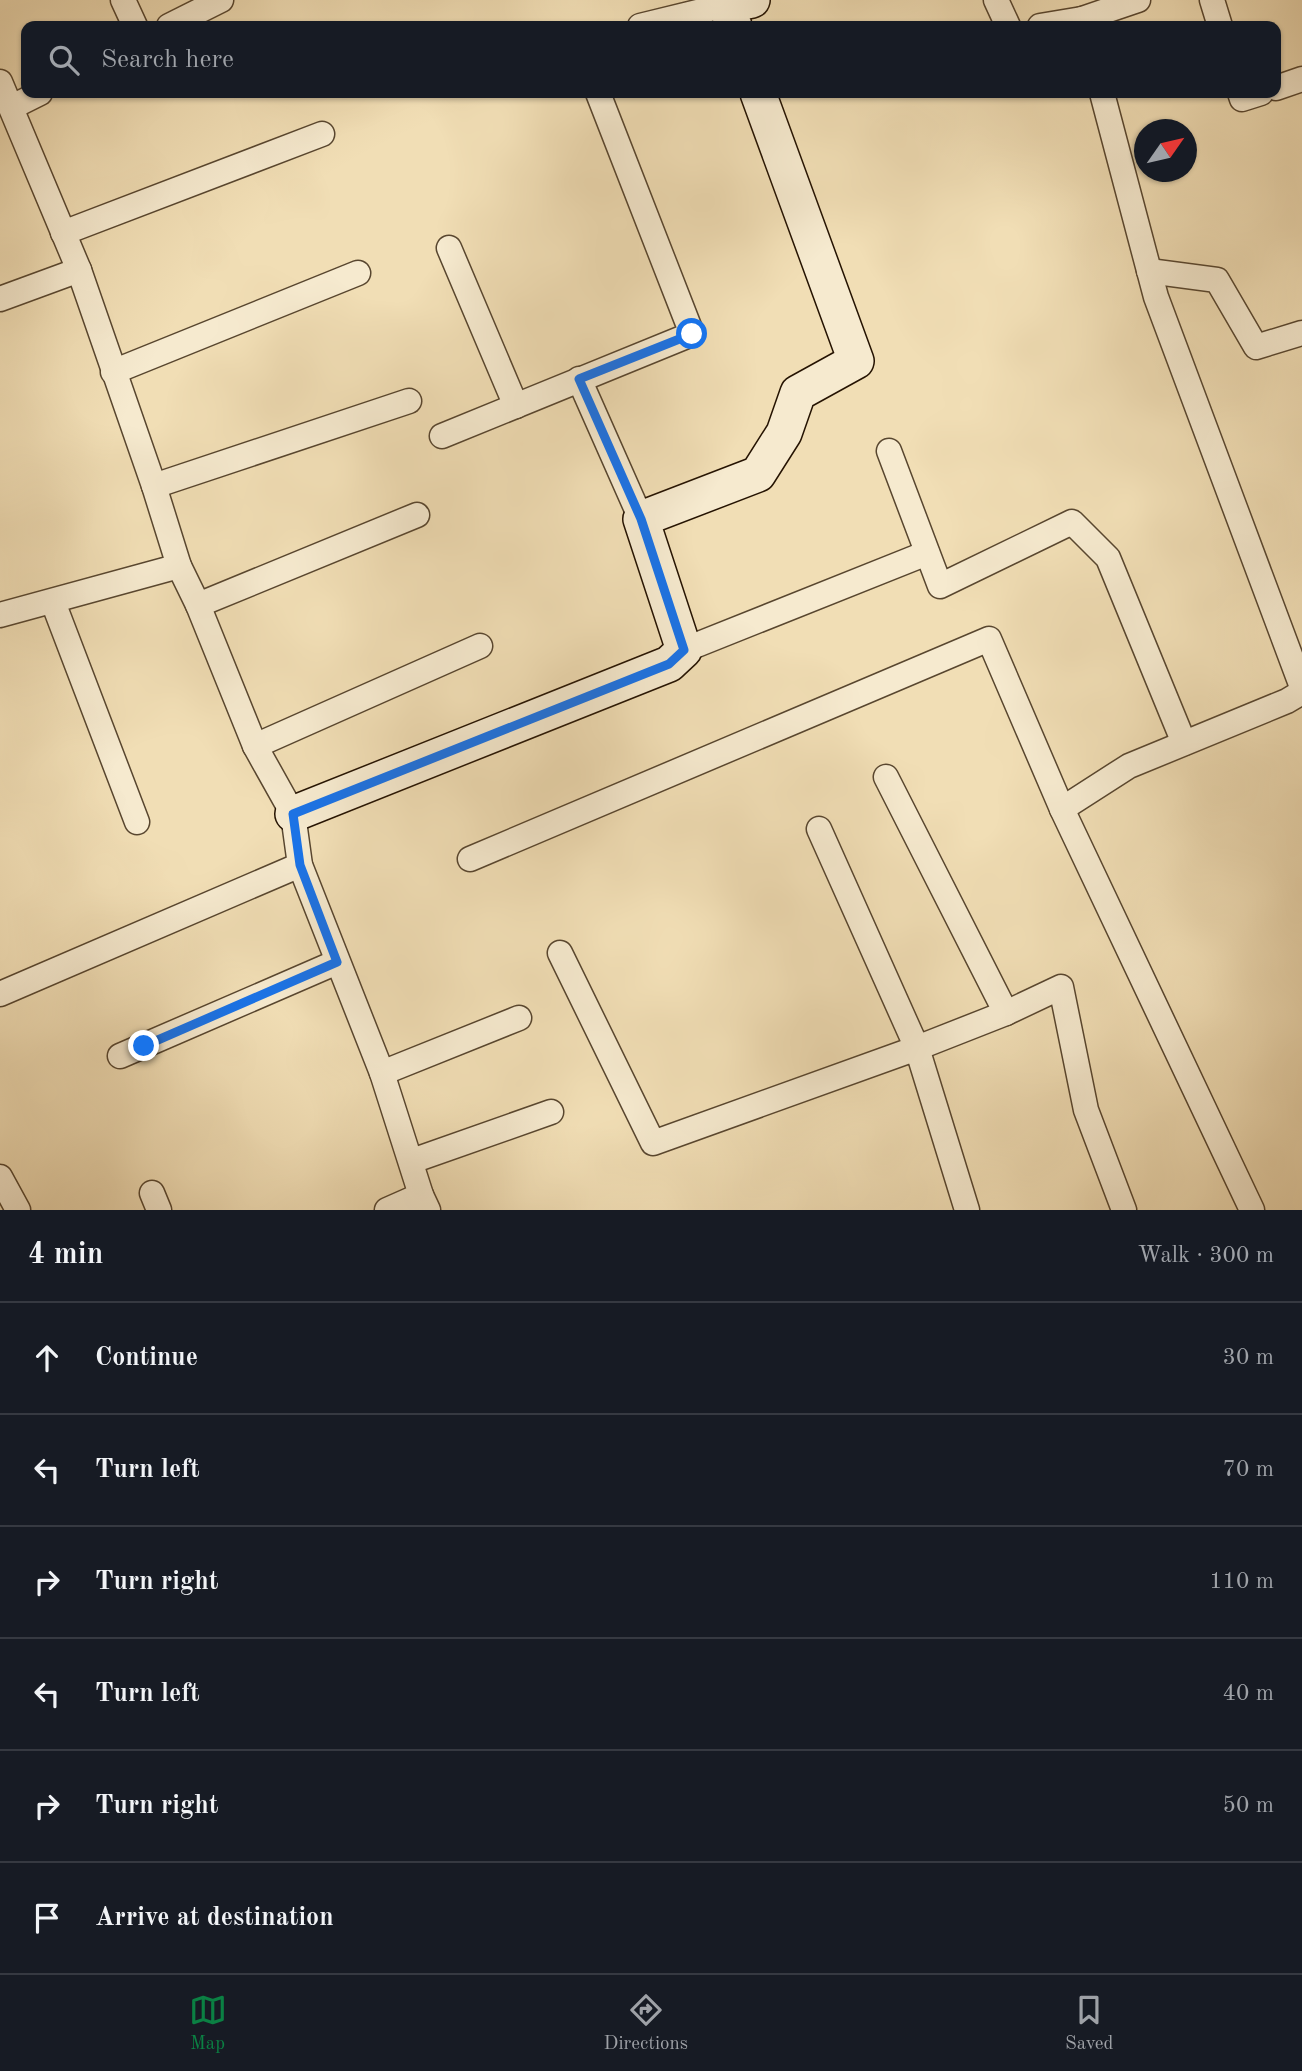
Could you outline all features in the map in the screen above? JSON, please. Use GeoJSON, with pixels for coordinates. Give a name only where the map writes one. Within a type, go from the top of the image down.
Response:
{"type":"FeatureCollection","features":[{"type":"Feature","properties":{"kind":"street"},"geometry":{"type":"LineString","coordinates":[[123,0],[133,21]]}},
{"type":"Feature","properties":{"kind":"street"},"geometry":{"type":"LineString","coordinates":[[179,21],[221,0]]}},
{"type":"Feature","properties":{"kind":"street"},"geometry":{"type":"LineString","coordinates":[[996,0],[1006,21]]}},
{"type":"Feature","properties":{"kind":"street"},"geometry":{"type":"LineString","coordinates":[[1088,21],[1138,0]]}},
{"type":"Feature","properties":{"kind":"street"},"geometry":{"type":"LineString","coordinates":[[1212,0],[1218,21]]}},
{"type":"Feature","properties":{"kind":"street"},"geometry":{"type":"LineString","coordinates":[[670,21],[737,10]]}},
{"type":"Feature","properties":{"kind":"street"},"geometry":{"type":"LineString","coordinates":[[1281,86],[1302,79]]}},
{"type":"Feature","properties":{"kind":"street"},"geometry":{"type":"LineString","coordinates":[[0,82],[79,270],[179,566],[198,605],[255,746],[293,814],[300,865],[382,1073],[424,1203],[387,1210]]}},
{"type":"Feature","properties":{"kind":"street"},"geometry":{"type":"LineString","coordinates":[[12,107],[30,98]]}},
{"type":"Feature","properties":{"kind":"street"},"geometry":{"type":"LineString","coordinates":[[442,436],[692,334],[600,98]]}},
{"type":"Feature","properties":{"kind":"street"},"geometry":{"type":"LineString","coordinates":[[641,519],[758,474],[784,433],[798,393],[856,361],[760,98]]}},
{"type":"Feature","properties":{"kind":"street"},"geometry":{"type":"LineString","coordinates":[[1062,809],[1129,766],[1287,701],[1302,689],[1156,298],[1103,98]]}},
{"type":"Feature","properties":{"kind":"street"},"geometry":{"type":"LineString","coordinates":[[63,233],[322,134]]}},
{"type":"Feature","properties":{"kind":"street"},"geometry":{"type":"LineString","coordinates":[[449,248],[516,406]]}},
{"type":"Feature","properties":{"kind":"street"},"geometry":{"type":"LineString","coordinates":[[0,299],[79,270]]}},
{"type":"Feature","properties":{"kind":"street"},"geometry":{"type":"LineString","coordinates":[[1149,271],[1217,280],[1256,347],[1302,333]]}},
{"type":"Feature","properties":{"kind":"street"},"geometry":{"type":"LineString","coordinates":[[113,372],[358,273]]}},
{"type":"Feature","properties":{"kind":"street"},"geometry":{"type":"LineString","coordinates":[[579,379],[641,519],[684,650]]}},
{"type":"Feature","properties":{"kind":"street"},"geometry":{"type":"LineString","coordinates":[[154,486],[410,401]]}},
{"type":"Feature","properties":{"kind":"street"},"geometry":{"type":"LineString","coordinates":[[889,450],[940,586],[1072,522],[1108,558],[1184,743]]}},
{"type":"Feature","properties":{"kind":"street"},"geometry":{"type":"LineString","coordinates":[[198,605],[417,515]]}},
{"type":"Feature","properties":{"kind":"street"},"geometry":{"type":"LineString","coordinates":[[293,814],[669,664],[684,650],[927,553]]}},
{"type":"Feature","properties":{"kind":"street"},"geometry":{"type":"LineString","coordinates":[[0,615],[179,566]]}},
{"type":"Feature","properties":{"kind":"street"},"geometry":{"type":"LineString","coordinates":[[53,602],[136,822]]}},
{"type":"Feature","properties":{"kind":"street"},"geometry":{"type":"LineString","coordinates":[[470,859],[989,639],[1062,809],[1252,1210]]}},
{"type":"Feature","properties":{"kind":"street"},"geometry":{"type":"LineString","coordinates":[[255,746],[480,646]]}},
{"type":"Feature","properties":{"kind":"street"},"geometry":{"type":"LineString","coordinates":[[886,778],[1006,1013]]}},
{"type":"Feature","properties":{"kind":"street"},"geometry":{"type":"LineString","coordinates":[[819,829],[918,1048],[967,1210]]}},
{"type":"Feature","properties":{"kind":"street"},"geometry":{"type":"LineString","coordinates":[[0,993],[300,865]]}},
{"type":"Feature","properties":{"kind":"street"},"geometry":{"type":"LineString","coordinates":[[560,953],[653,1143],[918,1048],[1006,1013],[1061,987],[1086,1110],[1124,1210]]}},
{"type":"Feature","properties":{"kind":"street"},"geometry":{"type":"LineString","coordinates":[[120,1056],[337,962]]}},
{"type":"Feature","properties":{"kind":"street"},"geometry":{"type":"LineString","coordinates":[[382,1073],[519,1018]]}},
{"type":"Feature","properties":{"kind":"street"},"geometry":{"type":"LineString","coordinates":[[412,1161],[551,1112]]}},
{"type":"Feature","properties":{"kind":"street"},"geometry":{"type":"LineString","coordinates":[[0,1177],[18,1210]]}},
{"type":"Feature","properties":{"kind":"route"},"geometry":{"type":"LineString","coordinates":[[144,1046],[337,962],[300,865],[293,814],[669,664],[684,650],[641,519],[579,379],[692,334]]}}]}
